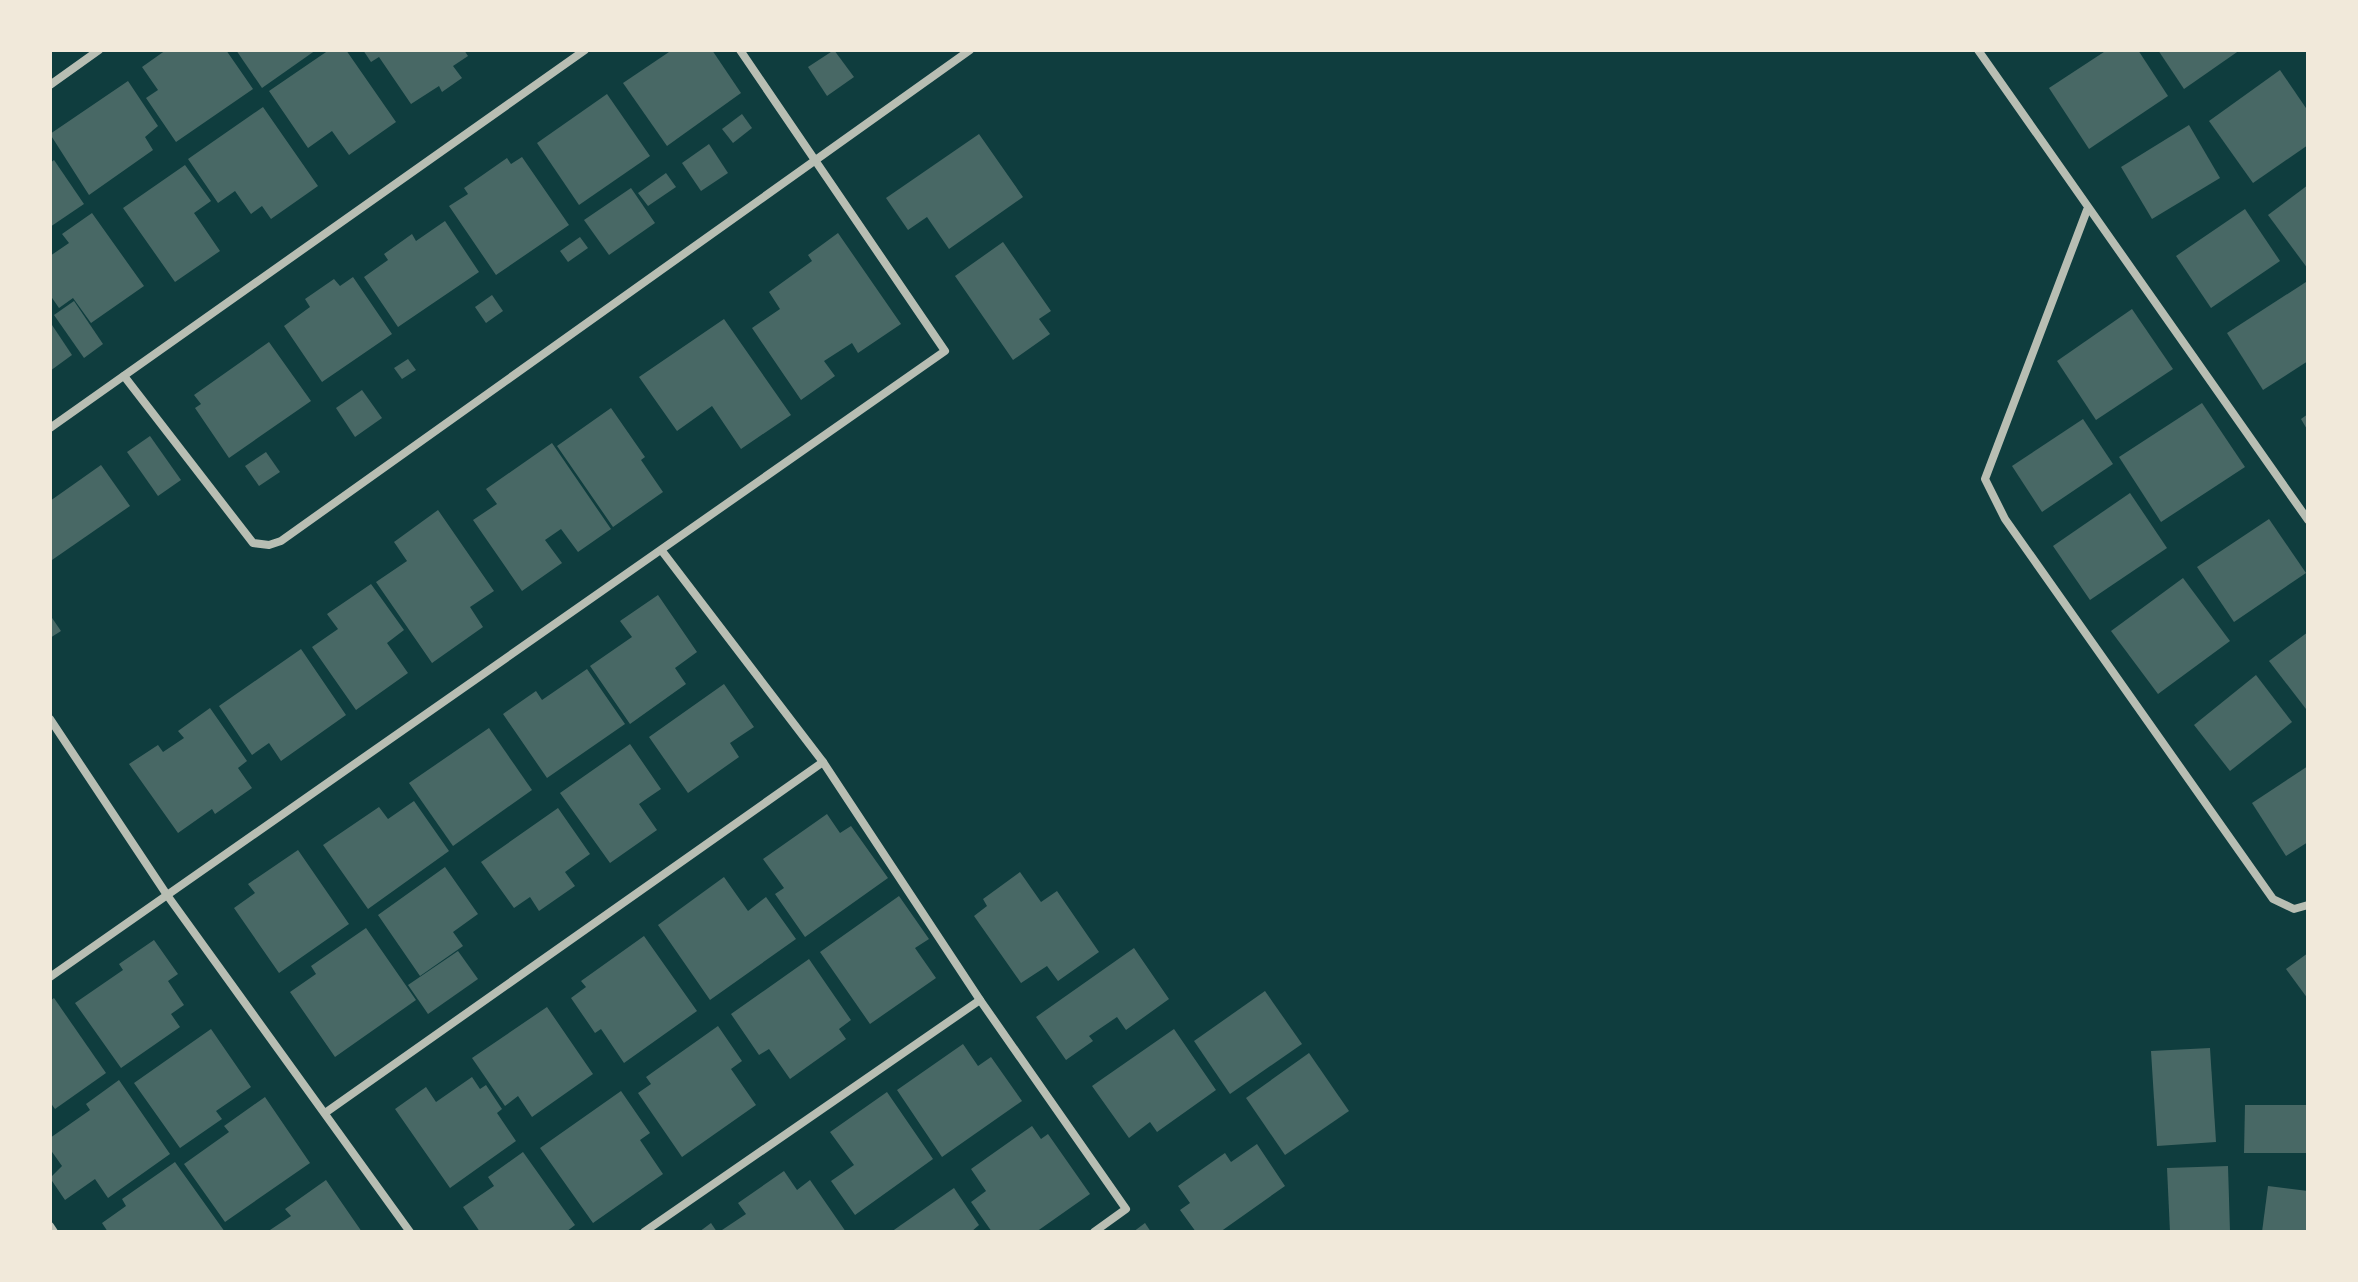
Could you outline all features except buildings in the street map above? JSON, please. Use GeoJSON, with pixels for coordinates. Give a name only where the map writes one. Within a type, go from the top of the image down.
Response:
{"type":"FeatureCollection","features":[{"type":"Feature","properties":{"kind":"street"},"geometry":{"type":"LineString","coordinates":[[50,85],[99,50]]}},
{"type":"Feature","properties":{"kind":"street"},"geometry":{"type":"LineString","coordinates":[[50,428],[585,50]]}},
{"type":"Feature","properties":{"kind":"street"},"geometry":{"type":"LineString","coordinates":[[50,977],[945,351],[740,50]]}},
{"type":"Feature","properties":{"kind":"street"},"geometry":{"type":"LineString","coordinates":[[124,376],[253,543],[269,545],[281,541],[970,50]]}},
{"type":"Feature","properties":{"kind":"street"},"geometry":{"type":"LineString","coordinates":[[1978,50],[2087,210],[2308,520]]}},
{"type":"Feature","properties":{"kind":"street"},"geometry":{"type":"LineString","coordinates":[[2087,210],[1985,479],[2005,519],[2273,899],[2294,909],[2308,905]]}},
{"type":"Feature","properties":{"kind":"street"},"geometry":{"type":"LineString","coordinates":[[662,551],[823,762],[980,1000],[1126,1209],[1094,1232]]}},
{"type":"Feature","properties":{"kind":"street"},"geometry":{"type":"LineString","coordinates":[[50,719],[167,895],[410,1232]]}},
{"type":"Feature","properties":{"kind":"street"},"geometry":{"type":"LineString","coordinates":[[325,1113],[823,762]]}},
{"type":"Feature","properties":{"kind":"street"},"geometry":{"type":"LineString","coordinates":[[644,1232],[980,1000]]}},
{"type":"Feature","properties":{"kind":"street"},"geometry":{"type":"LineString","coordinates":[[50,1226],[54,1232]]}}]}
